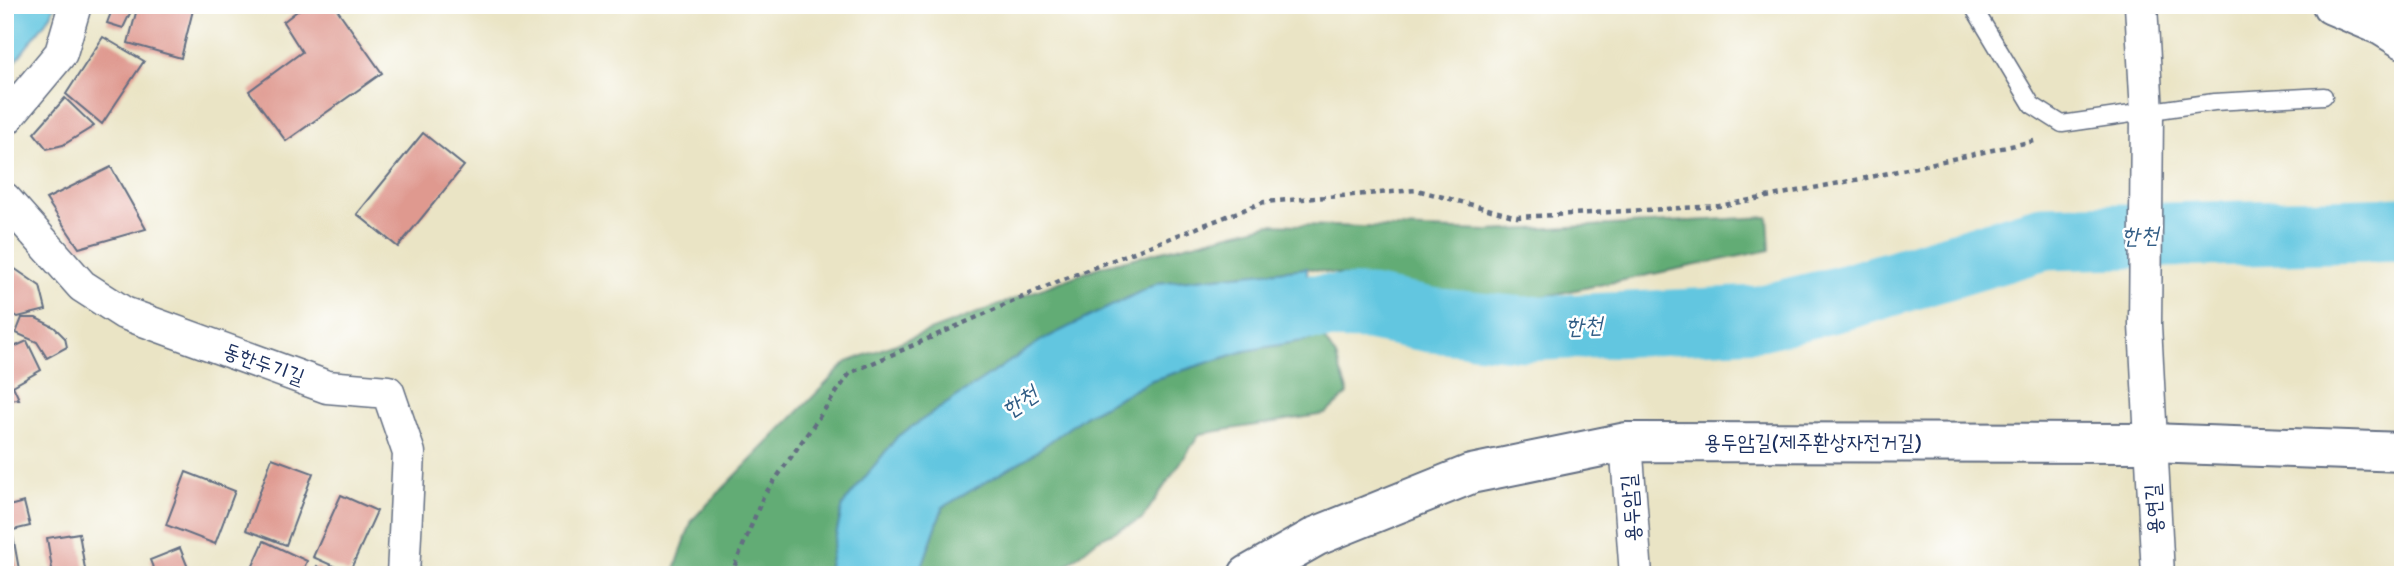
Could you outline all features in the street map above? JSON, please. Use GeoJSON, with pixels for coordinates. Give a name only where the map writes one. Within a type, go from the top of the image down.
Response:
{"type":"FeatureCollection","features":[{"type":"Feature","properties":{"kind":"street"},"geometry":{"type":"LineString","coordinates":[[5,120],[61,53],[75,5]]}},
{"type":"Feature","properties":{"kind":"street","name":"용연길"},"geometry":{"type":"LineString","coordinates":[[2141,5],[2147,113],[2145,325],[2158,575]]}},
{"type":"Feature","properties":{"kind":"street"},"geometry":{"type":"LineString","coordinates":[[2332,5],[2403,38]]}},
{"type":"Feature","properties":{"kind":"street","name":"동한두기길"},"geometry":{"type":"LineString","coordinates":[[5,199],[82,286],[124,313],[327,387],[387,393],[409,453],[404,575]]}},
{"type":"Feature","properties":{"kind":"street","name":"용두암길(제주환상자전거길)"},"geometry":{"type":"LineString","coordinates":[[1248,575],[1317,536],[1471,474],[1626,442],[2150,443],[2403,452]]}},
{"type":"Feature","properties":{"kind":"street","name":"용두암길"},"geometry":{"type":"LineString","coordinates":[[1626,442],[1636,575]]}},
{"type":"Feature","properties":{"kind":"lane"},"geometry":{"type":"LineString","coordinates":[[1972,5],[2032,104],[2062,124],[2214,102],[2324,96]]}},
{"type":"Feature","properties":{"kind":"path"},"geometry":{"type":"LineString","coordinates":[[731,575],[763,497],[850,373],[1064,279],[1264,202],[1417,190],[1517,216],[1718,206],[2035,142],[2062,124]]}},
{"type":"Feature","properties":{"kind":"green space"},"geometry":{"type":"Polygon","coordinates":[[[1768,217],[1770,250],[1497,306],[1307,268],[1158,283],[1042,340],[898,436],[843,505],[827,575],[673,575],[692,520],[847,362],[1102,266],[1270,224],[1488,231],[1768,217]]]}},
{"type":"Feature","properties":{"kind":"green space"},"geometry":{"type":"Polygon","coordinates":[[[1323,337],[1336,357],[1348,394],[1325,414],[1200,434],[1142,519],[1097,540],[1055,575],[919,575],[943,507],[1030,456],[1086,415],[1152,380],[1245,351],[1323,337]]]}},
{"type":"Feature","properties":{"kind":"water"},"geometry":{"type":"Polygon","coordinates":[[[5,5],[55,5],[51,15],[5,75],[5,5]]]}},
{"type":"Feature","properties":{"kind":"water"},"geometry":{"type":"Polygon","coordinates":[[[1307,268],[1308,307],[1323,337],[1245,351],[1152,380],[1086,415],[1030,456],[943,507],[919,575],[827,575],[843,505],[898,436],[1042,340],[1158,283],[1307,268]]]}},
{"type":"Feature","properties":{"kind":"building"},"geometry":{"type":"Polygon","coordinates":[[[114,5],[134,5],[123,28],[107,23],[114,5]]]}},
{"type":"Feature","properties":{"kind":"building"},"geometry":{"type":"Polygon","coordinates":[[[138,5],[193,10],[181,58],[128,43],[138,5]]]}},
{"type":"Feature","properties":{"kind":"building"},"geometry":{"type":"Polygon","coordinates":[[[305,5],[334,5],[382,73],[286,141],[249,91],[302,52],[283,22],[305,5]]]}},
{"type":"Feature","properties":{"kind":"building"},"geometry":{"type":"Polygon","coordinates":[[[103,37],[144,61],[102,124],[66,94],[103,37]]]}},
{"type":"Feature","properties":{"kind":"building"},"geometry":{"type":"Polygon","coordinates":[[[65,98],[94,126],[63,145],[47,149],[34,133],[65,98]]]}},
{"type":"Feature","properties":{"kind":"building"},"geometry":{"type":"Polygon","coordinates":[[[423,133],[464,166],[398,247],[357,214],[423,133]]]}},
{"type":"Feature","properties":{"kind":"building"},"geometry":{"type":"Polygon","coordinates":[[[111,167],[146,229],[79,248],[46,199],[111,167]]]}},
{"type":"Feature","properties":{"kind":"building"},"geometry":{"type":"Polygon","coordinates":[[[5,262],[40,286],[46,310],[18,317],[5,309],[5,262]]]}},
{"type":"Feature","properties":{"kind":"building"},"geometry":{"type":"Polygon","coordinates":[[[22,318],[36,318],[54,327],[65,338],[67,347],[47,358],[37,342],[16,333],[22,318]]]}},
{"type":"Feature","properties":{"kind":"building"},"geometry":{"type":"Polygon","coordinates":[[[27,341],[41,370],[13,386],[19,399],[5,400],[5,351],[27,341]]]}},
{"type":"Feature","properties":{"kind":"building"},"geometry":{"type":"Polygon","coordinates":[[[272,458],[313,473],[286,545],[246,530],[272,458]]]}},
{"type":"Feature","properties":{"kind":"building"},"geometry":{"type":"Polygon","coordinates":[[[186,472],[235,491],[215,544],[166,525],[186,472]]]}},
{"type":"Feature","properties":{"kind":"building"},"geometry":{"type":"Polygon","coordinates":[[[341,495],[377,511],[349,573],[313,557],[341,495]]]}},
{"type":"Feature","properties":{"kind":"building"},"geometry":{"type":"Polygon","coordinates":[[[24,502],[30,526],[5,532],[5,507],[24,502]]]}},
{"type":"Feature","properties":{"kind":"building"},"geometry":{"type":"Polygon","coordinates":[[[79,533],[86,575],[53,575],[47,538],[79,533]]]}},
{"type":"Feature","properties":{"kind":"building"},"geometry":{"type":"Polygon","coordinates":[[[13,536],[20,575],[5,575],[5,538],[13,536]]]}},
{"type":"Feature","properties":{"kind":"building"},"geometry":{"type":"Polygon","coordinates":[[[264,541],[307,561],[301,575],[267,575],[252,568],[264,541]]]}},
{"type":"Feature","properties":{"kind":"building"},"geometry":{"type":"Polygon","coordinates":[[[180,548],[191,575],[156,575],[150,560],[180,548]]]}},
{"type":"Feature","properties":{"kind":"building"},"geometry":{"type":"Polygon","coordinates":[[[317,566],[329,575],[311,575],[317,566]]]}},
{"type":"Feature","properties":{"kind":"waterway","name":"한천"},"geometry":{"type":"LineString","coordinates":[[1219,314],[1308,307],[1369,308],[1431,320],[1524,329],[1759,318],[1846,297],[2043,238],[2403,229]]}}]}
